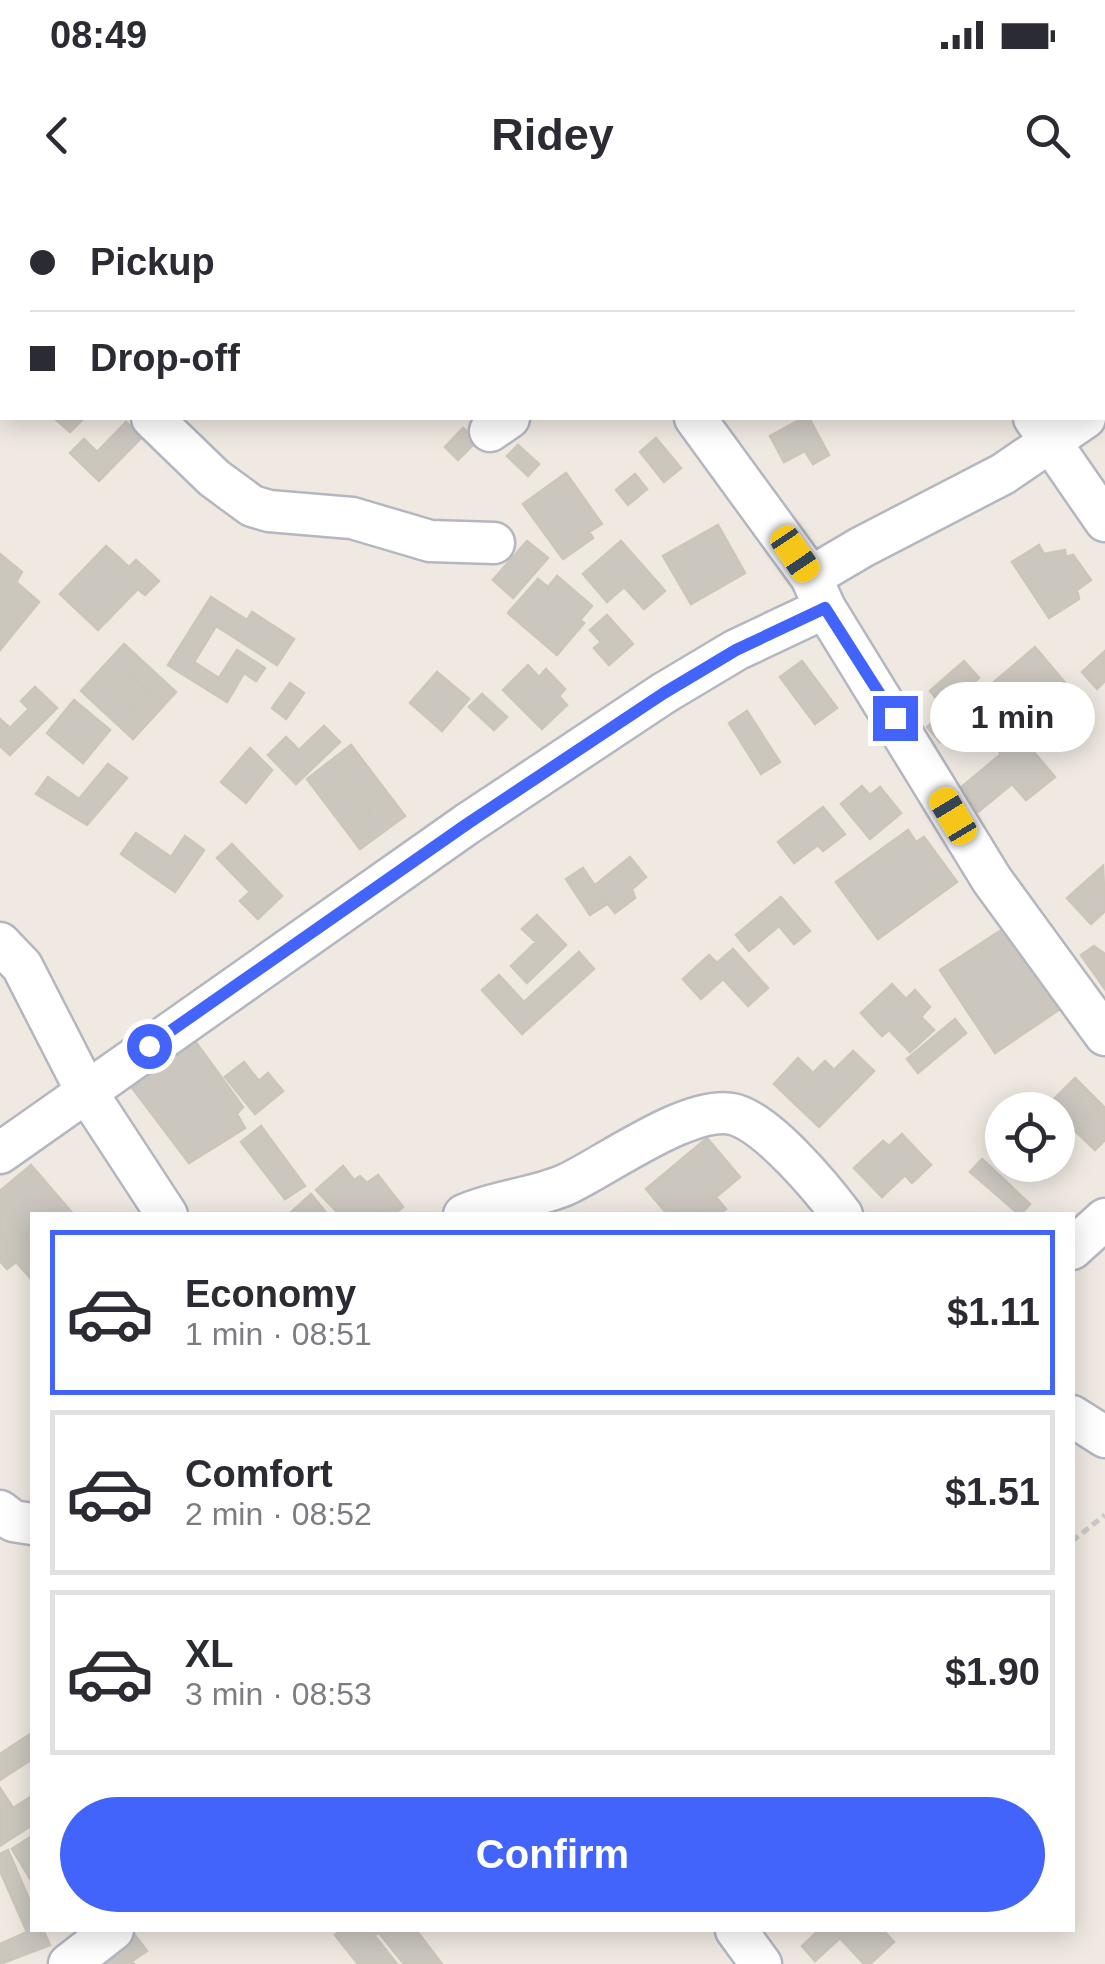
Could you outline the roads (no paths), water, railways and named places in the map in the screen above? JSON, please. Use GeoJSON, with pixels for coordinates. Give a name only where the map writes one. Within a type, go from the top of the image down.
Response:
{"type":"FeatureCollection","features":[{"type":"Feature","properties":{"kind":"street"},"geometry":{"type":"LineString","coordinates":[[154,420],[214,478],[252,506],[269,512],[352,518],[430,541],[494,543]]}},
{"type":"Feature","properties":{"kind":"street"},"geometry":{"type":"LineString","coordinates":[[696,420],[818,592],[992,880],[1105,1035]]}},
{"type":"Feature","properties":{"kind":"street"},"geometry":{"type":"LineString","coordinates":[[0,1153],[467,824],[736,650],[818,592],[862,547],[1003,474],[1043,430],[1078,420]]}},
{"type":"Feature","properties":{"kind":"street"},"geometry":{"type":"LineString","coordinates":[[1043,430],[1105,521]]}},
{"type":"Feature","properties":{"kind":"street"},"geometry":{"type":"LineString","coordinates":[[0,942],[22,966],[86,1091],[165,1212]]}},
{"type":"Feature","properties":{"kind":"street"},"geometry":{"type":"LineString","coordinates":[[470,1212],[527,1199],[568,1184],[669,1128],[710,1115],[736,1114],[797,1160],[840,1212]]}},
{"type":"Feature","properties":{"kind":"street"},"geometry":{"type":"LineString","coordinates":[[1075,1245],[1105,1220]]}},
{"type":"Feature","properties":{"kind":"street"},"geometry":{"type":"LineString","coordinates":[[1075,1418],[1105,1437]]}},
{"type":"Feature","properties":{"kind":"street"},"geometry":{"type":"LineString","coordinates":[[0,1510],[13,1521],[30,1524]]}},
{"type":"Feature","properties":{"kind":"street"},"geometry":{"type":"LineString","coordinates":[[69,1964],[110,1932]]}},
{"type":"Feature","properties":{"kind":"street"},"geometry":{"type":"LineString","coordinates":[[738,1932],[762,1964]]}}]}
